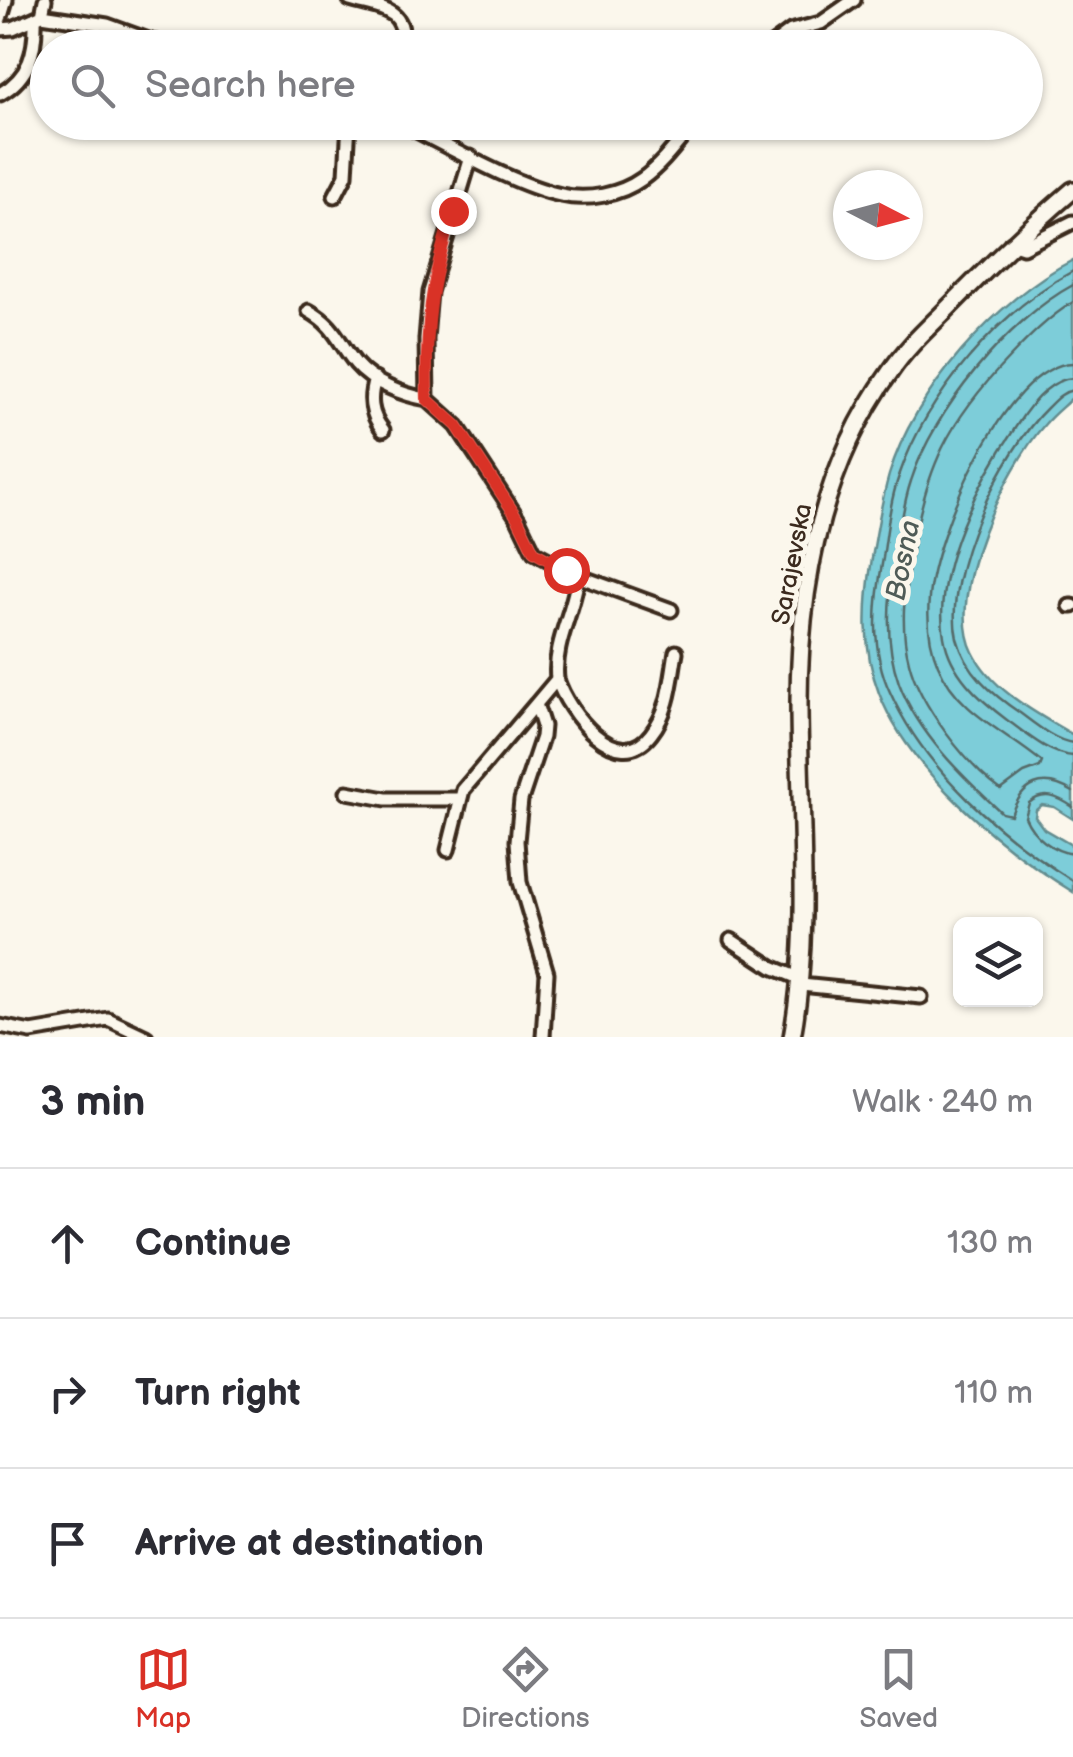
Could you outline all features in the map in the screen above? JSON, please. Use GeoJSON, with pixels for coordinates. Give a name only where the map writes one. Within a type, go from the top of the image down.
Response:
{"type":"FeatureCollection","features":[{"type":"Feature","properties":{"kind":"main road","name":"Sarajevska"},"geometry":{"type":"LineString","coordinates":[[792,1037],[801,982],[802,634],[816,532],[856,429],[888,374],[915,339],[1011,243],[1073,190]]}},
{"type":"Feature","properties":{"kind":"street"},"geometry":{"type":"LineString","coordinates":[[0,20],[6,0]]}},
{"type":"Feature","properties":{"kind":"street"},"geometry":{"type":"LineString","coordinates":[[36,30],[45,0]]}},
{"type":"Feature","properties":{"kind":"street"},"geometry":{"type":"LineString","coordinates":[[350,0],[377,6],[396,16],[403,30]]}},
{"type":"Feature","properties":{"kind":"street"},"geometry":{"type":"LineString","coordinates":[[794,30],[822,22],[854,0]]}},
{"type":"Feature","properties":{"kind":"street"},"geometry":{"type":"LineString","coordinates":[[0,29],[14,28],[38,16],[121,30]]}},
{"type":"Feature","properties":{"kind":"street"},"geometry":{"type":"LineString","coordinates":[[0,94],[14,85],[30,62]]}},
{"type":"Feature","properties":{"kind":"street"},"geometry":{"type":"LineString","coordinates":[[335,196],[346,175],[348,140]]}},
{"type":"Feature","properties":{"kind":"street"},"geometry":{"type":"LineString","coordinates":[[436,140],[560,195],[603,195],[624,190],[644,178],[679,140]]}},
{"type":"Feature","properties":{"kind":"street"},"geometry":{"type":"LineString","coordinates":[[427,399],[430,292],[471,157]]}},
{"type":"Feature","properties":{"kind":"street"},"geometry":{"type":"LineString","coordinates":[[1011,243],[1022,247],[1073,222]]}},
{"type":"Feature","properties":{"kind":"street"},"geometry":{"type":"LineString","coordinates":[[309,311],[338,335],[358,368],[375,379],[427,399],[457,426],[518,519],[534,552],[578,576],[671,610]]}},
{"type":"Feature","properties":{"kind":"street"},"geometry":{"type":"LineString","coordinates":[[375,379],[373,418],[382,430]]}},
{"type":"Feature","properties":{"kind":"street"},"geometry":{"type":"LineString","coordinates":[[578,576],[576,599],[554,656],[556,679],[573,714],[594,734],[609,744],[639,744],[650,736],[667,706],[676,652]]}},
{"type":"Feature","properties":{"kind":"street"},"geometry":{"type":"LineString","coordinates":[[448,850],[459,799],[470,780],[556,679]]}},
{"type":"Feature","properties":{"kind":"street"},"geometry":{"type":"LineString","coordinates":[[536,704],[542,737],[521,800],[517,841],[520,882],[548,973],[543,1037]]}},
{"type":"Feature","properties":{"kind":"street"},"geometry":{"type":"LineString","coordinates":[[348,792],[386,799],[459,799]]}},
{"type":"Feature","properties":{"kind":"street"},"geometry":{"type":"LineString","coordinates":[[731,940],[801,982],[921,997]]}},
{"type":"Feature","properties":{"kind":"street"},"geometry":{"type":"LineString","coordinates":[[0,1026],[31,1032],[108,1019],[146,1037]]}},
{"type":"Feature","properties":{"kind":"water","name":"Bosna"},"geometry":{"type":"Polygon","coordinates":[[[1073,260],[1073,397],[1030,444],[997,500],[973,566],[966,627],[973,652],[992,678],[1017,700],[1073,735],[1073,819],[1054,807],[1042,805],[1035,817],[1044,829],[1073,846],[1073,892],[989,831],[912,751],[879,693],[866,626],[870,575],[889,475],[917,412],[961,351],[988,323],[1044,277],[1073,260]]]}},
{"type":"Feature","properties":{"kind":"route"},"geometry":{"type":"LineString","coordinates":[[453,211],[430,292],[427,399],[457,426],[518,519],[534,552],[566,570]]}}]}
